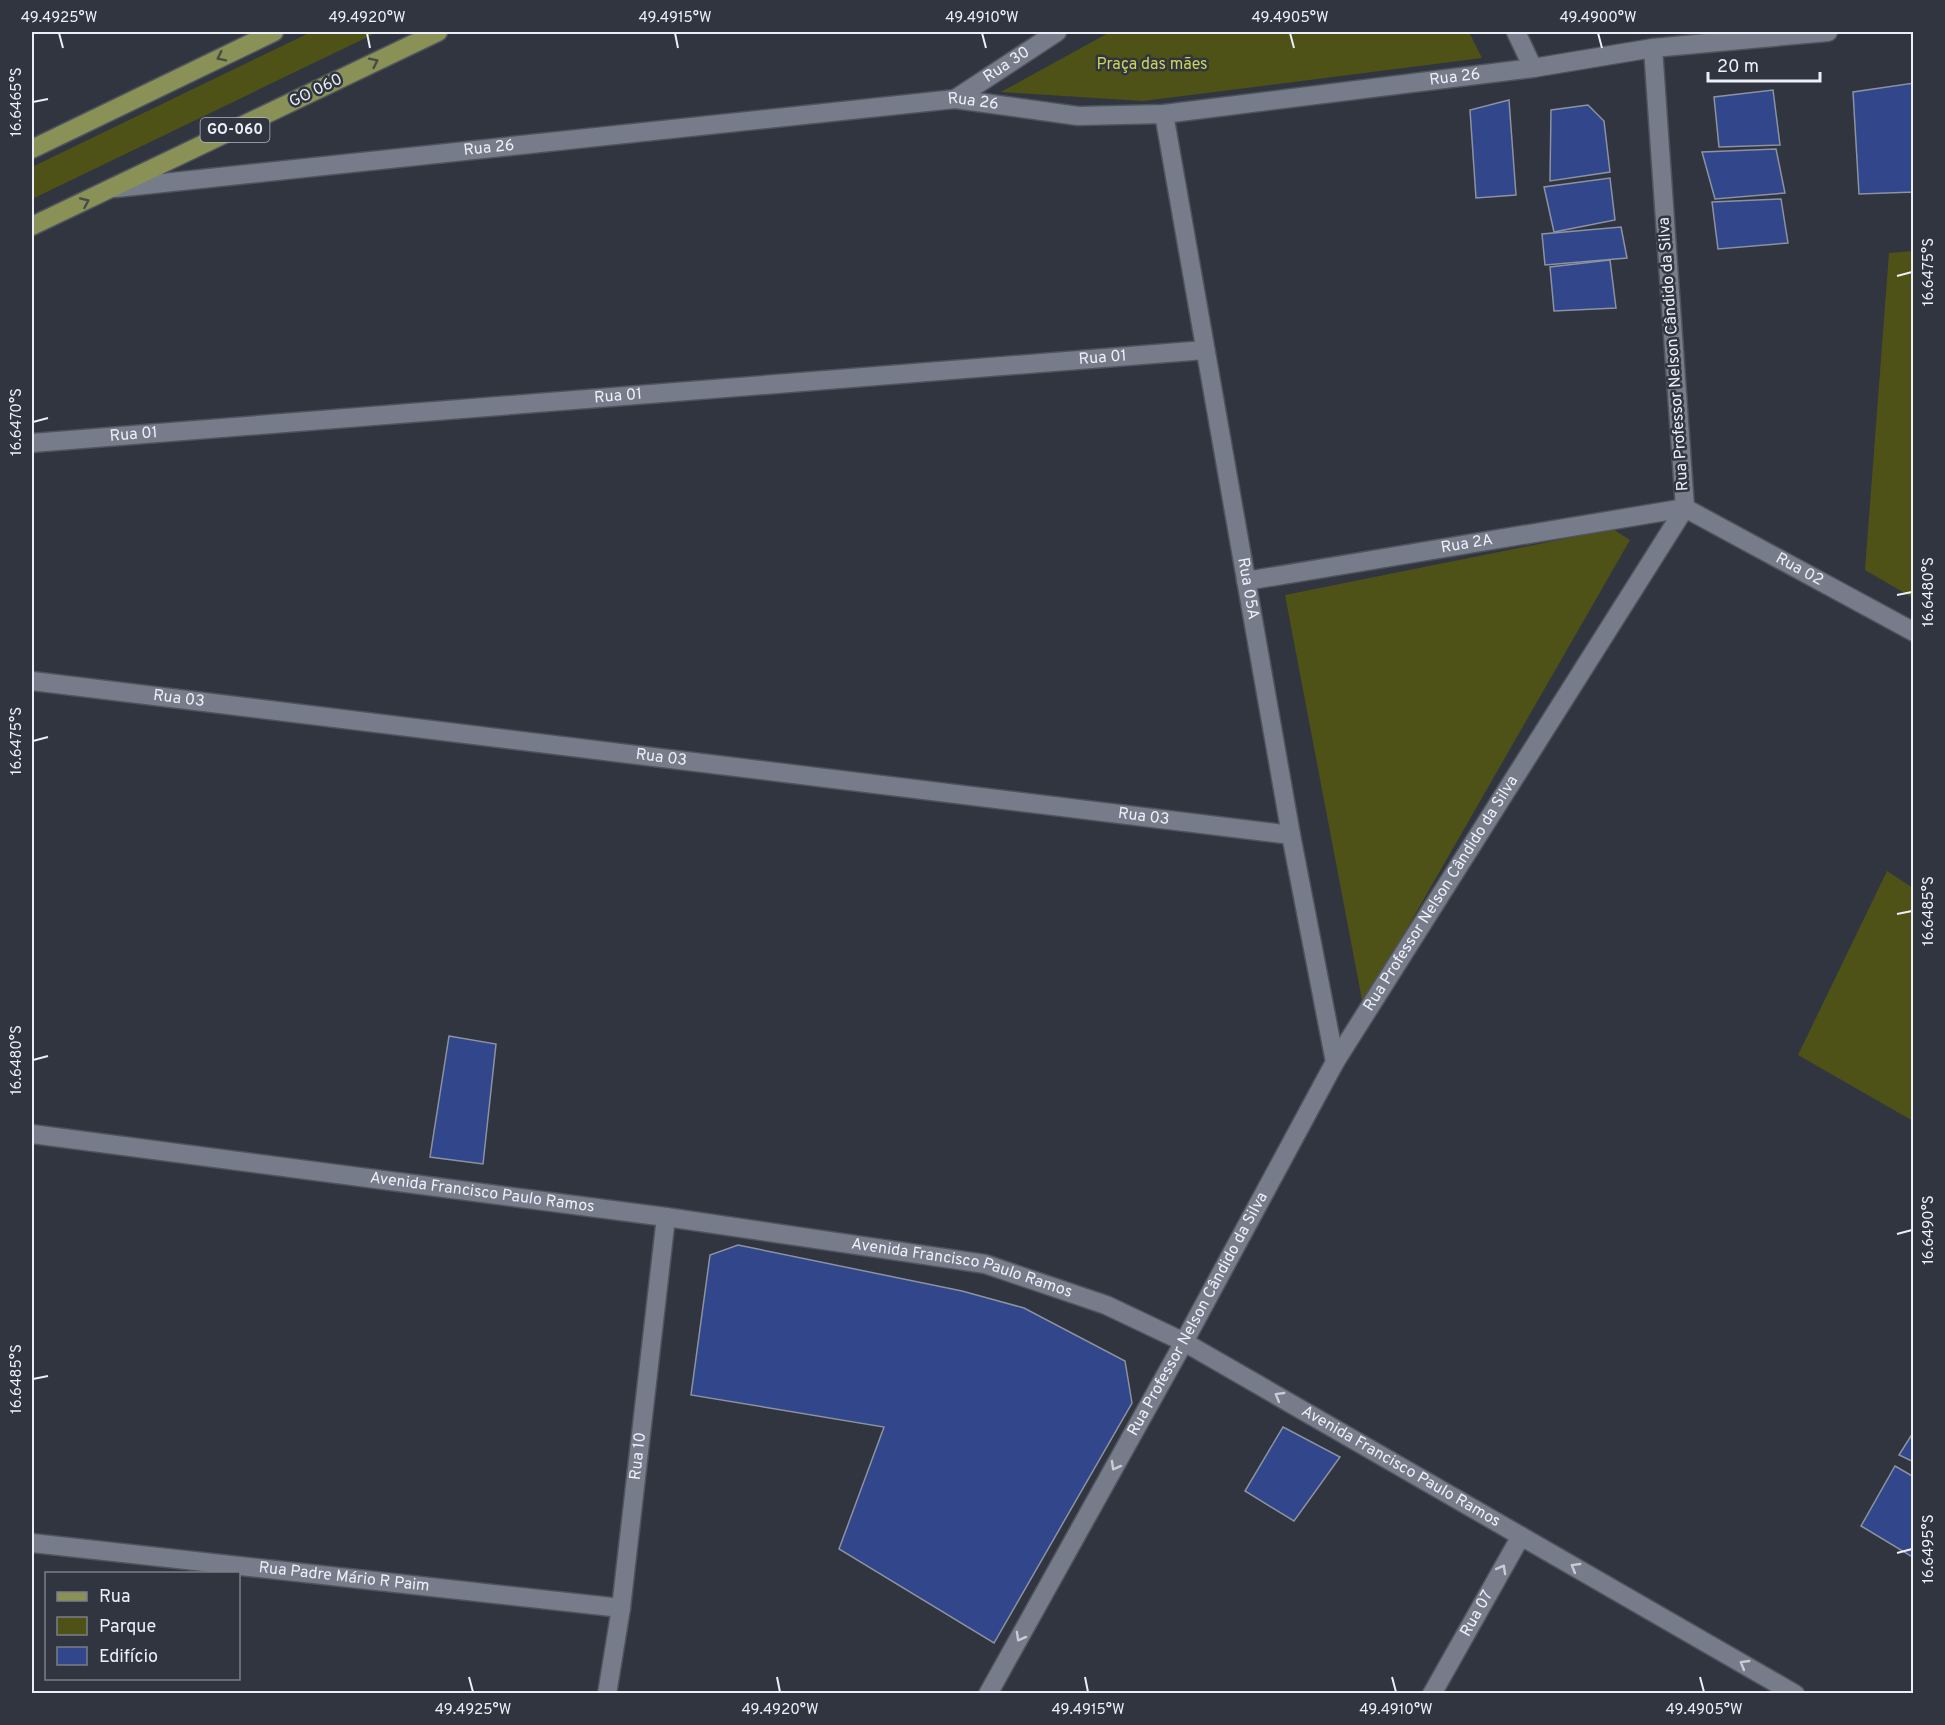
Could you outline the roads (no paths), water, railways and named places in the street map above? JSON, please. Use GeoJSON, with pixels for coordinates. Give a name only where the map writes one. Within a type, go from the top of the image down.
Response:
{"type":"FeatureCollection","features":[{"type":"Feature","properties":{"kind":"main road"},"geometry":{"type":"LineString","coordinates":[[32,149],[274,32]]}},
{"type":"Feature","properties":{"kind":"main road","name":"GO 060"},"geometry":{"type":"LineString","coordinates":[[32,226],[116,188],[438,32]]}},
{"type":"Feature","properties":{"kind":"street","name":"Rua 30"},"geometry":{"type":"LineString","coordinates":[[955,99],[1057,32]]}},
{"type":"Feature","properties":{"kind":"street"},"geometry":{"type":"LineString","coordinates":[[1516,32],[1533,68]]}},
{"type":"Feature","properties":{"kind":"street","name":"Rua 26"},"geometry":{"type":"LineString","coordinates":[[116,188],[955,99],[1078,116],[1164,114],[1533,68],[1653,48],[1828,32]]}},
{"type":"Feature","properties":{"kind":"street","name":"Rua Professor Nelson Cândido da Silva"},"geometry":{"type":"LineString","coordinates":[[988,1694],[1184,1342],[1335,1062],[1685,508],[1653,48]]}},
{"type":"Feature","properties":{"kind":"street","name":"Rua 05A"},"geometry":{"type":"LineString","coordinates":[[1164,114],[1291,835],[1335,1062]]}},
{"type":"Feature","properties":{"kind":"street","name":"Rua 01"},"geometry":{"type":"LineString","coordinates":[[32,443],[1205,350]]}},
{"type":"Feature","properties":{"kind":"street","name":"Rua 2A"},"geometry":{"type":"LineString","coordinates":[[1246,581],[1685,508]]}},
{"type":"Feature","properties":{"kind":"street","name":"Rua 02"},"geometry":{"type":"LineString","coordinates":[[1685,508],[1914,632]]}},
{"type":"Feature","properties":{"kind":"street","name":"Rua 03"},"geometry":{"type":"LineString","coordinates":[[32,681],[1291,835]]}},
{"type":"Feature","properties":{"kind":"street","name":"Avenida Francisco Paulo Ramos"},"geometry":{"type":"LineString","coordinates":[[32,1134],[666,1217],[985,1264],[1106,1305],[1184,1342],[1795,1694]]}},
{"type":"Feature","properties":{"kind":"street","name":"Rua 10"},"geometry":{"type":"LineString","coordinates":[[607,1694],[621,1608],[666,1217]]}},
{"type":"Feature","properties":{"kind":"street","name":"Rua 07"},"geometry":{"type":"LineString","coordinates":[[1432,1694],[1521,1536]]}},
{"type":"Feature","properties":{"kind":"street","name":"Rua Padre Mário R Paim"},"geometry":{"type":"LineString","coordinates":[[32,1544],[621,1608]]}},
{"type":"Feature","properties":{"kind":"park label","name":"Praça das mães"},"geometry":{"type":"Point","coordinates":[1152,65]}}]}
